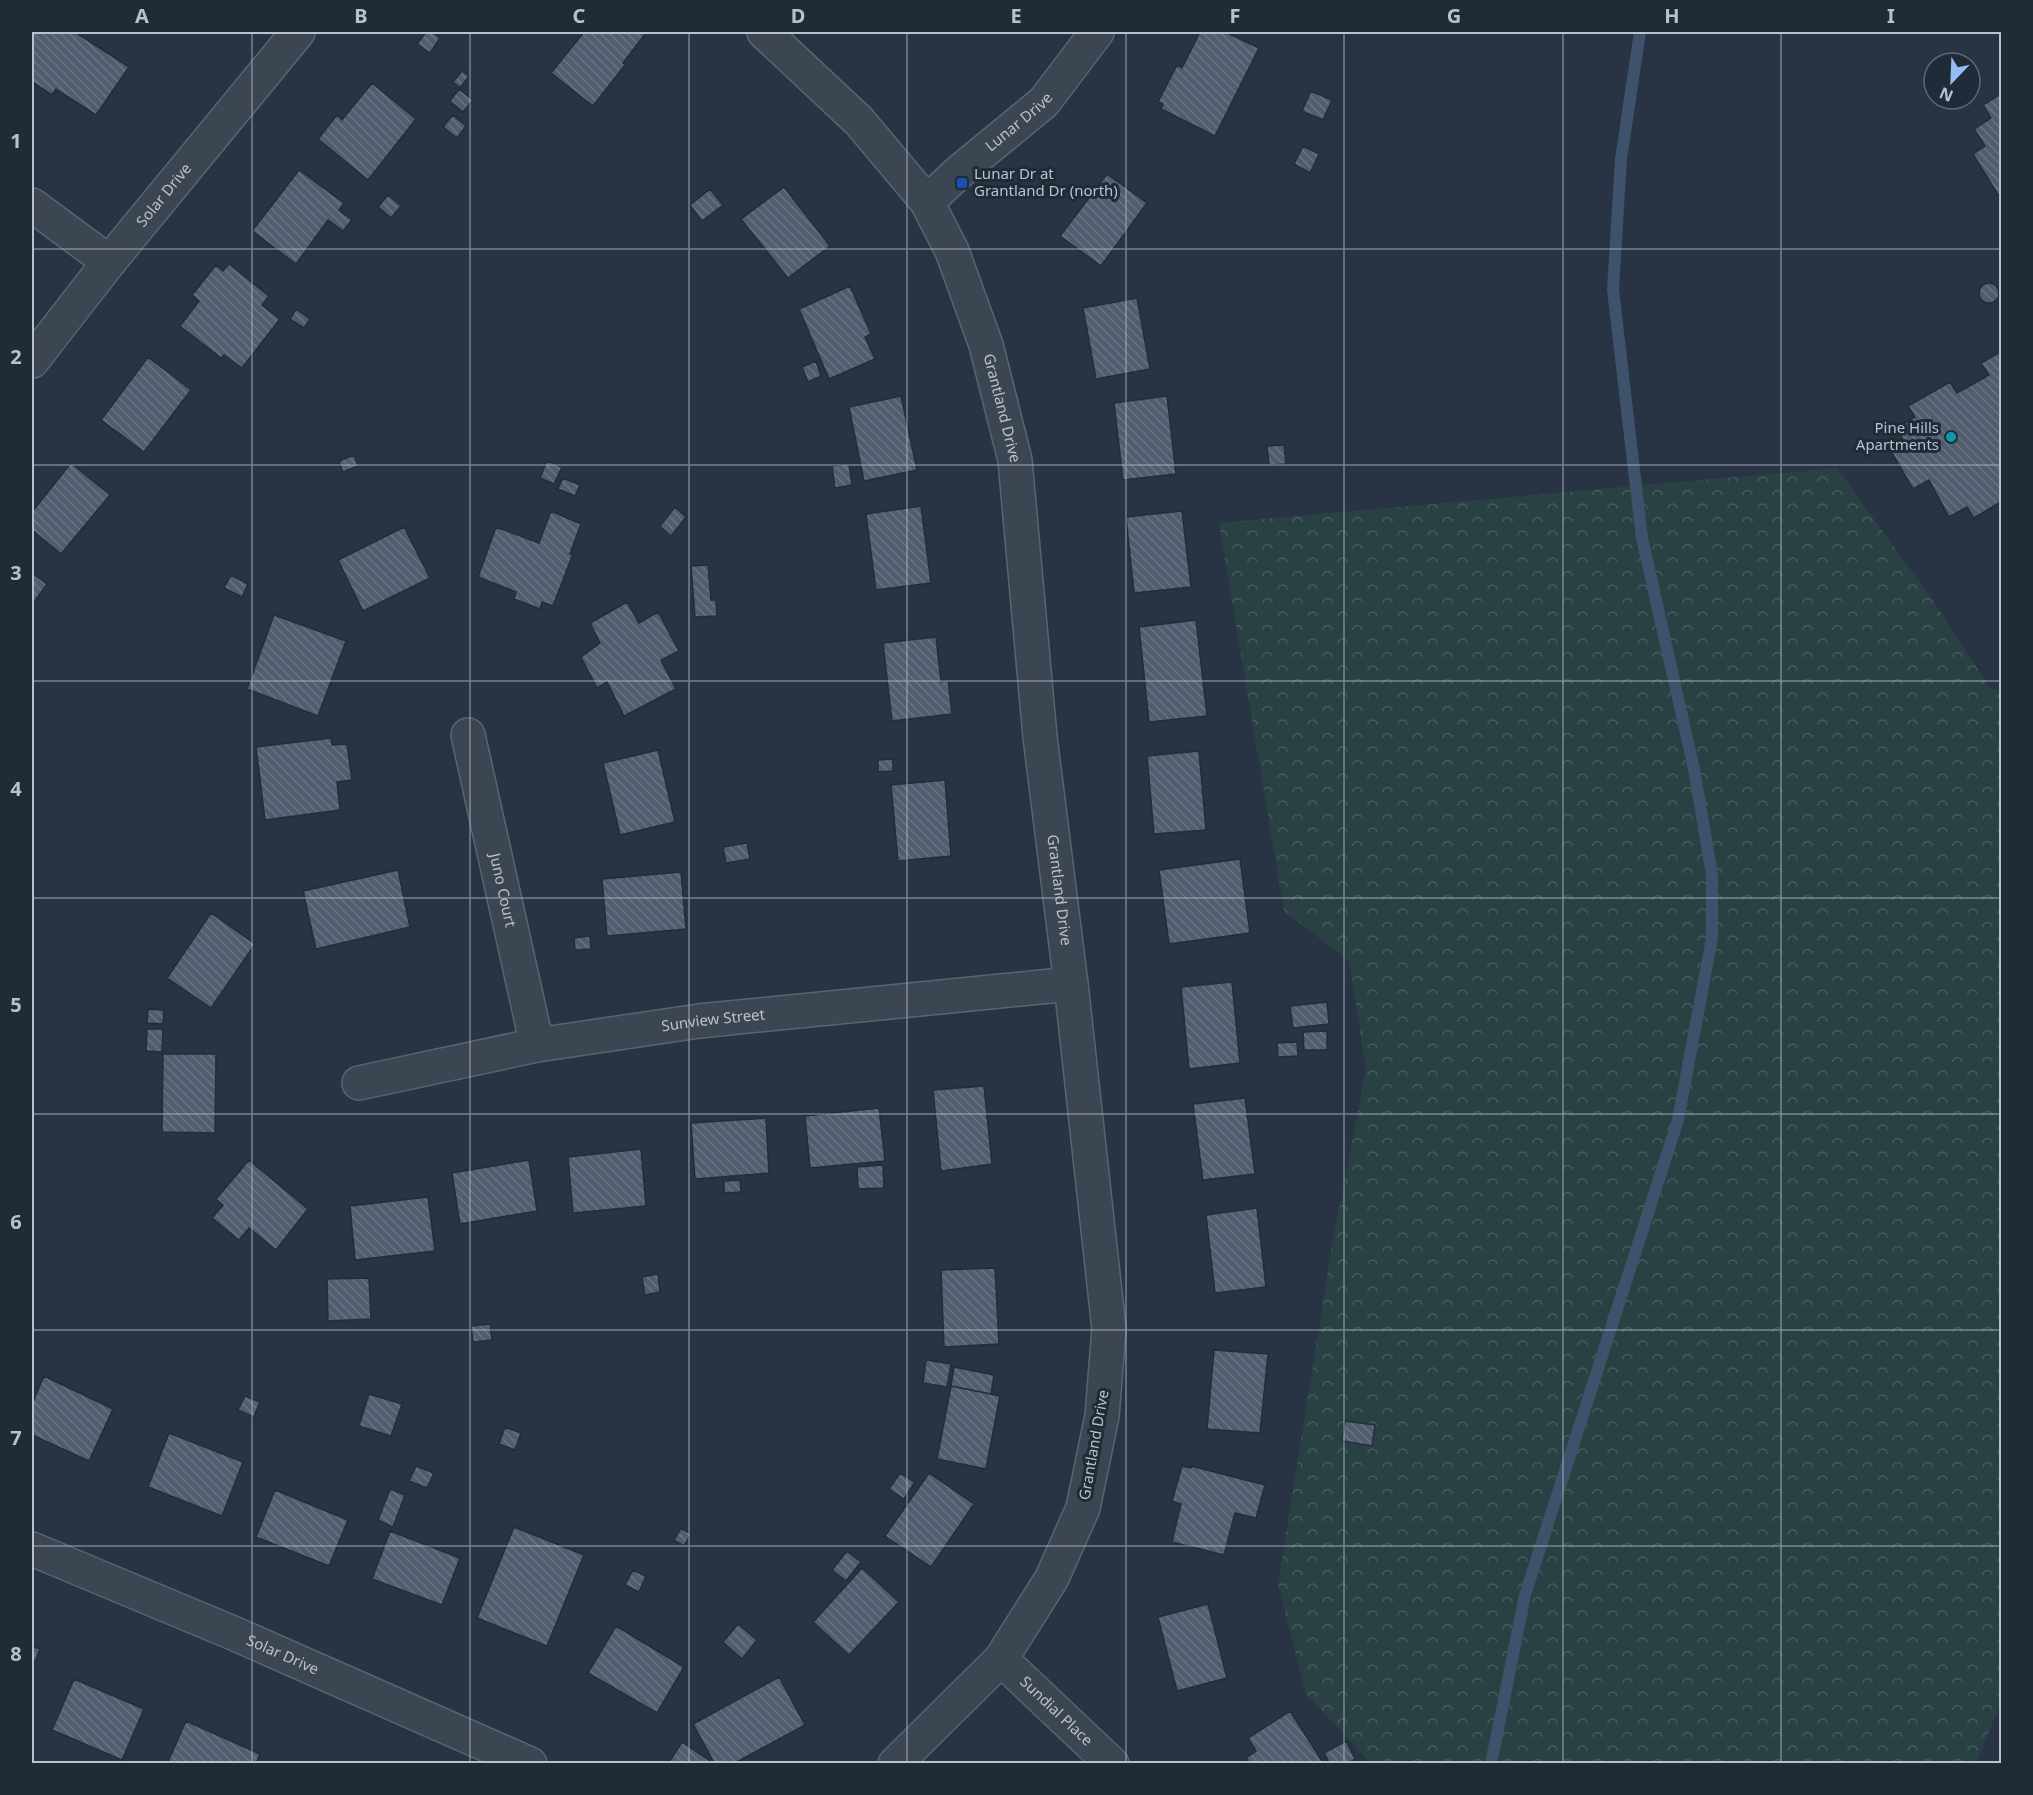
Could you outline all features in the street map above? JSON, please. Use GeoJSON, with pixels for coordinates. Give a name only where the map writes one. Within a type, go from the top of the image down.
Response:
{"type":"FeatureCollection","features":[{"type":"Feature","properties":{"kind":"street","name":"Solar Drive"},"geometry":{"type":"LineString","coordinates":[[32,361],[109,262],[298,32]]}},
{"type":"Feature","properties":{"kind":"street","name":"Grantland Drive"},"geometry":{"type":"LineString","coordinates":[[764,32],[859,121],[927,202],[952,251],[986,345],[1015,460],[1040,737],[1071,984],[1109,1329],[1102,1416],[1083,1508],[1052,1578],[1001,1659],[895,1764]]}},
{"type":"Feature","properties":{"kind":"street","name":"Lunar Drive"},"geometry":{"type":"LineString","coordinates":[[927,202],[958,172],[1044,102],[1097,32]]}},
{"type":"Feature","properties":{"kind":"street"},"geometry":{"type":"LineString","coordinates":[[32,205],[109,262]]}},
{"type":"Feature","properties":{"kind":"street","name":"Juno Court"},"geometry":{"type":"LineString","coordinates":[[468,735],[537,1045]]}},
{"type":"Feature","properties":{"kind":"street","name":"Sunview Street"},"geometry":{"type":"LineString","coordinates":[[359,1083],[537,1045],[699,1021],[1071,984]]}},
{"type":"Feature","properties":{"kind":"street","name":"Solar Drive"},"geometry":{"type":"LineString","coordinates":[[32,1550],[233,1633],[530,1764]]}},
{"type":"Feature","properties":{"kind":"street","name":"Sundial Place"},"geometry":{"type":"LineString","coordinates":[[1001,1659],[1112,1764]]}},
{"type":"Feature","properties":{"kind":"green space"},"geometry":{"type":"Polygon","coordinates":[[[1837,468],[1941,612],[1991,690],[2001,690],[2002,1700],[1976,1763],[1371,1763],[1306,1694],[1278,1584],[1333,1240],[1366,1069],[1349,961],[1284,911],[1219,523],[1837,468]]]}},
{"type":"Feature","properties":{"kind":"building"},"geometry":{"type":"Polygon","coordinates":[[[34,32],[75,32],[129,67],[96,115],[56,89],[52,95],[32,82],[32,35],[34,32]]]}},
{"type":"Feature","properties":{"kind":"building"},"geometry":{"type":"Polygon","coordinates":[[[426,32],[432,32],[440,38],[430,53],[417,44],[426,32]]]}},
{"type":"Feature","properties":{"kind":"building"},"geometry":{"type":"Polygon","coordinates":[[[584,32],[642,32],[645,34],[623,63],[625,65],[593,106],[551,73],[584,32]]]}},
{"type":"Feature","properties":{"kind":"building"},"geometry":{"type":"Polygon","coordinates":[[[1200,32],[1225,32],[1259,48],[1215,136],[1161,109],[1163,104],[1158,102],[1177,65],[1182,68],[1200,32]]]}},
{"type":"Feature","properties":{"kind":"building"},"geometry":{"type":"Polygon","coordinates":[[[462,71],[469,76],[460,88],[453,82],[462,71]]]}},
{"type":"Feature","properties":{"kind":"building"},"geometry":{"type":"Polygon","coordinates":[[[372,83],[416,119],[368,180],[318,139],[337,115],[342,120],[372,83]]]}},
{"type":"Feature","properties":{"kind":"building"},"geometry":{"type":"Polygon","coordinates":[[[459,89],[473,100],[463,112],[450,101],[459,89]]]}},
{"type":"Feature","properties":{"kind":"building"},"geometry":{"type":"Polygon","coordinates":[[[1311,91],[1332,100],[1323,120],[1302,111],[1311,91]]]}},
{"type":"Feature","properties":{"kind":"building"},"geometry":{"type":"Polygon","coordinates":[[[2002,93],[2002,193],[1998,195],[1973,154],[1985,146],[1974,129],[1991,118],[1983,105],[2002,93]]]}},
{"type":"Feature","properties":{"kind":"building"},"geometry":{"type":"Polygon","coordinates":[[[453,115],[466,126],[457,138],[443,127],[453,115]]]}},
{"type":"Feature","properties":{"kind":"building"},"geometry":{"type":"Polygon","coordinates":[[[1303,146],[1319,154],[1310,173],[1294,164],[1303,146]]]}},
{"type":"Feature","properties":{"kind":"building"},"geometry":{"type":"Polygon","coordinates":[[[299,170],[344,203],[339,210],[352,220],[343,231],[328,220],[296,264],[252,231],[299,170]]]}},
{"type":"Feature","properties":{"kind":"building"},"geometry":{"type":"Polygon","coordinates":[[[1107,174],[1147,203],[1101,266],[1060,236],[1107,174]]]}},
{"type":"Feature","properties":{"kind":"building"},"geometry":{"type":"Polygon","coordinates":[[[784,187],[830,246],[788,278],[741,219],[784,187]]]}},
{"type":"Feature","properties":{"kind":"building"},"geometry":{"type":"Polygon","coordinates":[[[710,189],[723,205],[702,221],[690,205],[710,189]]]}},
{"type":"Feature","properties":{"kind":"building"},"geometry":{"type":"Polygon","coordinates":[[[388,195],[401,206],[391,218],[378,207],[388,195]]]}},
{"type":"Feature","properties":{"kind":"building"},"geometry":{"type":"Polygon","coordinates":[[[229,264],[269,296],[262,305],[280,319],[242,368],[224,355],[221,358],[180,326],[199,301],[192,295],[216,265],[223,271],[229,264]]]}},
{"type":"Feature","properties":{"kind":"building"},"geometry":{"type":"Polygon","coordinates":[[[1989,283],[1996,286],[1999,293],[1996,300],[1989,303],[1982,300],[1979,293],[1982,286],[1989,283]]]}},
{"type":"Feature","properties":{"kind":"building"},"geometry":{"type":"Polygon","coordinates":[[[850,286],[871,334],[865,337],[875,359],[829,379],[799,309],[850,286]]]}},
{"type":"Feature","properties":{"kind":"building"},"geometry":{"type":"Polygon","coordinates":[[[1137,298],[1150,369],[1096,379],[1083,308],[1137,298]]]}},
{"type":"Feature","properties":{"kind":"building"},"geometry":{"type":"Polygon","coordinates":[[[296,309],[310,319],[304,328],[290,319],[296,309]]]}},
{"type":"Feature","properties":{"kind":"building","name":"Pine Hills Apartments"},"geometry":{"type":"Polygon","coordinates":[[[2002,351],[2002,501],[1974,518],[1967,507],[1949,517],[1929,480],[1913,489],[1892,453],[1906,445],[1896,428],[1915,417],[1908,406],[1950,382],[1957,393],[1989,375],[1981,363],[2002,351]]]}},
{"type":"Feature","properties":{"kind":"building"},"geometry":{"type":"Polygon","coordinates":[[[148,357],[191,390],[144,452],[101,420],[148,357]]]}},
{"type":"Feature","properties":{"kind":"building"},"geometry":{"type":"Polygon","coordinates":[[[816,361],[821,376],[808,382],[802,367],[816,361]]]}},
{"type":"Feature","properties":{"kind":"building"},"geometry":{"type":"Polygon","coordinates":[[[901,396],[917,470],[864,481],[849,407],[901,396]]]}},
{"type":"Feature","properties":{"kind":"building"},"geometry":{"type":"Polygon","coordinates":[[[1167,396],[1176,474],[1123,480],[1114,403],[1167,396]]]}},
{"type":"Feature","properties":{"kind":"building"},"geometry":{"type":"Polygon","coordinates":[[[1284,445],[1286,464],[1269,465],[1267,446],[1284,445]]]}},
{"type":"Feature","properties":{"kind":"building"},"geometry":{"type":"Polygon","coordinates":[[[354,455],[358,466],[343,472],[339,461],[354,455]]]}},
{"type":"Feature","properties":{"kind":"building"},"geometry":{"type":"Polygon","coordinates":[[[547,461],[562,467],[554,484],[540,478],[547,461]]]}},
{"type":"Feature","properties":{"kind":"building"},"geometry":{"type":"Polygon","coordinates":[[[71,463],[110,495],[61,554],[32,530],[32,512],[71,463]]]}},
{"type":"Feature","properties":{"kind":"building"},"geometry":{"type":"Polygon","coordinates":[[[849,464],[852,485],[835,488],[832,466],[849,464]]]}},
{"type":"Feature","properties":{"kind":"building"},"geometry":{"type":"Polygon","coordinates":[[[563,478],[580,485],[575,496],[558,489],[563,478]]]}},
{"type":"Feature","properties":{"kind":"building"},"geometry":{"type":"Polygon","coordinates":[[[921,506],[931,583],[876,590],[866,514],[921,506]]]}},
{"type":"Feature","properties":{"kind":"building"},"geometry":{"type":"Polygon","coordinates":[[[675,507],[686,517],[671,536],[660,526],[675,507]]]}},
{"type":"Feature","properties":{"kind":"building"},"geometry":{"type":"Polygon","coordinates":[[[551,511],[581,524],[570,554],[573,554],[553,606],[542,602],[540,609],[514,599],[516,592],[478,577],[496,527],[539,543],[551,511]]]}},
{"type":"Feature","properties":{"kind":"building"},"geometry":{"type":"Polygon","coordinates":[[[1182,511],[1191,587],[1134,593],[1126,517],[1182,511]]]}},
{"type":"Feature","properties":{"kind":"building"},"geometry":{"type":"Polygon","coordinates":[[[404,527],[430,578],[363,611],[338,560],[404,527]]]}},
{"type":"Feature","properties":{"kind":"building"},"geometry":{"type":"Polygon","coordinates":[[[708,565],[711,600],[716,600],[717,616],[695,617],[691,566],[708,565]]]}},
{"type":"Feature","properties":{"kind":"building"},"geometry":{"type":"Polygon","coordinates":[[[32,573],[47,584],[32,605],[32,573]]]}},
{"type":"Feature","properties":{"kind":"building"},"geometry":{"type":"Polygon","coordinates":[[[231,575],[248,584],[242,597],[224,588],[231,575]]]}},
{"type":"Feature","properties":{"kind":"building"},"geometry":{"type":"Polygon","coordinates":[[[627,602],[639,623],[658,612],[679,651],[661,660],[676,689],[624,716],[607,682],[597,688],[581,657],[600,643],[590,623],[627,602]]]}},
{"type":"Feature","properties":{"kind":"building"},"geometry":{"type":"Polygon","coordinates":[[[274,615],[346,641],[318,716],[247,689],[274,615]]]}},
{"type":"Feature","properties":{"kind":"building"},"geometry":{"type":"Polygon","coordinates":[[[1196,620],[1207,716],[1149,722],[1139,627],[1196,620]]]}},
{"type":"Feature","properties":{"kind":"building"},"geometry":{"type":"Polygon","coordinates":[[[936,637],[941,682],[948,680],[952,714],[892,721],[883,643],[936,637]]]}},
{"type":"Feature","properties":{"kind":"building"},"geometry":{"type":"Polygon","coordinates":[[[331,738],[332,745],[347,744],[352,780],[337,782],[340,810],[265,820],[256,747],[331,738]]]}},
{"type":"Feature","properties":{"kind":"building"},"geometry":{"type":"Polygon","coordinates":[[[658,750],[675,822],[620,835],[603,763],[658,750]]]}},
{"type":"Feature","properties":{"kind":"building"},"geometry":{"type":"Polygon","coordinates":[[[1199,751],[1206,830],[1154,834],[1147,756],[1199,751]]]}},
{"type":"Feature","properties":{"kind":"building"},"geometry":{"type":"Polygon","coordinates":[[[893,759],[893,771],[878,772],[878,760],[893,759]]]}},
{"type":"Feature","properties":{"kind":"building"},"geometry":{"type":"Polygon","coordinates":[[[945,780],[951,856],[898,861],[891,785],[945,780]]]}},
{"type":"Feature","properties":{"kind":"building"},"geometry":{"type":"Polygon","coordinates":[[[747,843],[750,859],[726,863],[723,847],[747,843]]]}},
{"type":"Feature","properties":{"kind":"building"},"geometry":{"type":"Polygon","coordinates":[[[1240,859],[1250,933],[1169,944],[1159,870],[1240,859]]]}},
{"type":"Feature","properties":{"kind":"building"},"geometry":{"type":"Polygon","coordinates":[[[398,870],[410,927],[316,949],[303,891],[398,870]]]}},
{"type":"Feature","properties":{"kind":"building"},"geometry":{"type":"Polygon","coordinates":[[[681,872],[686,929],[607,936],[602,879],[681,872]]]}},
{"type":"Feature","properties":{"kind":"building"},"geometry":{"type":"Polygon","coordinates":[[[211,913],[255,944],[211,1008],[167,978],[211,913]]]}},
{"type":"Feature","properties":{"kind":"building"},"geometry":{"type":"Polygon","coordinates":[[[590,936],[591,949],[575,950],[574,938],[590,936]]]}},
{"type":"Feature","properties":{"kind":"building"},"geometry":{"type":"Polygon","coordinates":[[[1232,982],[1240,1063],[1189,1069],[1181,987],[1232,982]]]}},
{"type":"Feature","properties":{"kind":"building"},"geometry":{"type":"Polygon","coordinates":[[[1327,1002],[1329,1024],[1293,1028],[1290,1006],[1327,1002]]]}},
{"type":"Feature","properties":{"kind":"building"},"geometry":{"type":"Polygon","coordinates":[[[148,1009],[164,1010],[163,1024],[147,1023],[148,1009]]]}},
{"type":"Feature","properties":{"kind":"building"},"geometry":{"type":"Polygon","coordinates":[[[147,1029],[163,1029],[162,1052],[146,1051],[147,1029]]]}},
{"type":"Feature","properties":{"kind":"building"},"geometry":{"type":"Polygon","coordinates":[[[1327,1031],[1327,1050],[1304,1050],[1303,1032],[1327,1031]]]}},
{"type":"Feature","properties":{"kind":"building"},"geometry":{"type":"Polygon","coordinates":[[[1297,1042],[1298,1056],[1278,1057],[1277,1043],[1297,1042]]]}},
{"type":"Feature","properties":{"kind":"building"},"geometry":{"type":"Polygon","coordinates":[[[163,1054],[216,1054],[215,1133],[162,1132],[163,1054]]]}},
{"type":"Feature","properties":{"kind":"building"},"geometry":{"type":"Polygon","coordinates":[[[984,1086],[992,1164],[941,1171],[933,1090],[984,1086]]]}},
{"type":"Feature","properties":{"kind":"building"},"geometry":{"type":"Polygon","coordinates":[[[1245,1098],[1255,1174],[1203,1180],[1193,1104],[1245,1098]]]}},
{"type":"Feature","properties":{"kind":"building"},"geometry":{"type":"Polygon","coordinates":[[[879,1108],[885,1161],[810,1168],[805,1116],[879,1108]]]}},
{"type":"Feature","properties":{"kind":"building"},"geometry":{"type":"Polygon","coordinates":[[[766,1118],[769,1173],[695,1179],[691,1123],[766,1118]]]}},
{"type":"Feature","properties":{"kind":"building"},"geometry":{"type":"Polygon","coordinates":[[[641,1149],[646,1206],[573,1213],[568,1157],[641,1149]]]}},
{"type":"Feature","properties":{"kind":"building"},"geometry":{"type":"Polygon","coordinates":[[[249,1160],[308,1209],[276,1250],[249,1228],[239,1240],[212,1218],[223,1205],[216,1199],[249,1160]]]}},
{"type":"Feature","properties":{"kind":"building"},"geometry":{"type":"Polygon","coordinates":[[[529,1160],[537,1211],[460,1224],[452,1173],[529,1160]]]}},
{"type":"Feature","properties":{"kind":"building"},"geometry":{"type":"Polygon","coordinates":[[[883,1165],[884,1188],[858,1189],[857,1167],[883,1165]]]}},
{"type":"Feature","properties":{"kind":"building"},"geometry":{"type":"Polygon","coordinates":[[[740,1180],[741,1192],[724,1193],[724,1181],[740,1180]]]}},
{"type":"Feature","properties":{"kind":"building"},"geometry":{"type":"Polygon","coordinates":[[[428,1197],[435,1251],[355,1260],[350,1206],[428,1197]]]}},
{"type":"Feature","properties":{"kind":"building"},"geometry":{"type":"Polygon","coordinates":[[[1257,1208],[1266,1287],[1215,1293],[1206,1215],[1257,1208]]]}},
{"type":"Feature","properties":{"kind":"building"},"geometry":{"type":"Polygon","coordinates":[[[995,1268],[999,1344],[944,1347],[941,1270],[995,1268]]]}},
{"type":"Feature","properties":{"kind":"building"},"geometry":{"type":"Polygon","coordinates":[[[658,1274],[660,1292],[645,1295],[642,1277],[658,1274]]]}},
{"type":"Feature","properties":{"kind":"building"},"geometry":{"type":"Polygon","coordinates":[[[369,1278],[371,1319],[328,1321],[327,1279],[369,1278]]]}},
{"type":"Feature","properties":{"kind":"building"},"geometry":{"type":"Polygon","coordinates":[[[490,1324],[492,1340],[473,1342],[471,1326],[490,1324]]]}},
{"type":"Feature","properties":{"kind":"building"},"geometry":{"type":"Polygon","coordinates":[[[1214,1350],[1268,1354],[1260,1433],[1207,1429],[1214,1350]]]}},
{"type":"Feature","properties":{"kind":"building"},"geometry":{"type":"Polygon","coordinates":[[[926,1360],[951,1364],[947,1387],[923,1383],[926,1360]]]}},
{"type":"Feature","properties":{"kind":"building"},"geometry":{"type":"Polygon","coordinates":[[[954,1367],[994,1375],[991,1394],[951,1386],[954,1367]]]}},
{"type":"Feature","properties":{"kind":"building"},"geometry":{"type":"Polygon","coordinates":[[[44,1376],[113,1409],[89,1461],[32,1435],[32,1404],[44,1376]]]}},
{"type":"Feature","properties":{"kind":"building"},"geometry":{"type":"Polygon","coordinates":[[[951,1386],[1000,1396],[986,1469],[937,1459],[951,1386]]]}},
{"type":"Feature","properties":{"kind":"building"},"geometry":{"type":"Polygon","coordinates":[[[369,1394],[402,1404],[391,1436],[359,1426],[369,1394]]]}},
{"type":"Feature","properties":{"kind":"building"},"geometry":{"type":"Polygon","coordinates":[[[245,1396],[260,1402],[254,1417],[238,1410],[245,1396]]]}},
{"type":"Feature","properties":{"kind":"building"},"geometry":{"type":"Polygon","coordinates":[[[1345,1421],[1375,1425],[1372,1446],[1342,1441],[1345,1421]]]}},
{"type":"Feature","properties":{"kind":"building"},"geometry":{"type":"Polygon","coordinates":[[[505,1427],[521,1433],[515,1450],[499,1444],[505,1427]]]}},
{"type":"Feature","properties":{"kind":"building"},"geometry":{"type":"Polygon","coordinates":[[[169,1433],[243,1462],[222,1516],[148,1487],[169,1433]]]}},
{"type":"Feature","properties":{"kind":"building"},"geometry":{"type":"Polygon","coordinates":[[[416,1466],[434,1473],[427,1488],[409,1481],[416,1466]]]}},
{"type":"Feature","properties":{"kind":"building"},"geometry":{"type":"Polygon","coordinates":[[[1182,1466],[1191,1468],[1191,1466],[1265,1485],[1256,1518],[1235,1513],[1224,1555],[1172,1542],[1181,1504],[1172,1501],[1182,1466]]]}},
{"type":"Feature","properties":{"kind":"building"},"geometry":{"type":"Polygon","coordinates":[[[900,1473],[915,1482],[904,1499],[889,1489],[900,1473]]]}},
{"type":"Feature","properties":{"kind":"building"},"geometry":{"type":"Polygon","coordinates":[[[929,1473],[974,1504],[931,1567],[885,1536],[929,1473]]]}},
{"type":"Feature","properties":{"kind":"building"},"geometry":{"type":"Polygon","coordinates":[[[390,1489],[405,1495],[393,1527],[378,1520],[390,1489]]]}},
{"type":"Feature","properties":{"kind":"building"},"geometry":{"type":"Polygon","coordinates":[[[275,1490],[348,1520],[329,1566],[256,1537],[275,1490]]]}},
{"type":"Feature","properties":{"kind":"building"},"geometry":{"type":"Polygon","coordinates":[[[514,1527],[584,1555],[547,1646],[477,1618],[514,1527]]]}},
{"type":"Feature","properties":{"kind":"building"},"geometry":{"type":"Polygon","coordinates":[[[681,1528],[691,1534],[684,1546],[674,1540],[681,1528]]]}},
{"type":"Feature","properties":{"kind":"building"},"geometry":{"type":"Polygon","coordinates":[[[390,1531],[460,1558],[442,1605],[372,1579],[390,1531]]]}},
{"type":"Feature","properties":{"kind":"building"},"geometry":{"type":"Polygon","coordinates":[[[847,1551],[861,1562],[846,1581],[832,1570],[847,1551]]]}},
{"type":"Feature","properties":{"kind":"building"},"geometry":{"type":"Polygon","coordinates":[[[862,1568],[899,1602],[849,1655],[813,1622],[862,1568]]]}},
{"type":"Feature","properties":{"kind":"building"},"geometry":{"type":"Polygon","coordinates":[[[633,1570],[646,1576],[639,1592],[625,1585],[633,1570]]]}},
{"type":"Feature","properties":{"kind":"building"},"geometry":{"type":"Polygon","coordinates":[[[1208,1604],[1227,1678],[1177,1691],[1158,1617],[1208,1604]]]}},
{"type":"Feature","properties":{"kind":"building"},"geometry":{"type":"Polygon","coordinates":[[[738,1624],[757,1640],[742,1659],[723,1642],[738,1624]]]}},
{"type":"Feature","properties":{"kind":"building"},"geometry":{"type":"Polygon","coordinates":[[[616,1626],[684,1667],[657,1713],[588,1673],[616,1626]]]}},
{"type":"Feature","properties":{"kind":"building"},"geometry":{"type":"Polygon","coordinates":[[[32,1646],[40,1649],[32,1669],[32,1646]]]}},
{"type":"Feature","properties":{"kind":"building"},"geometry":{"type":"Polygon","coordinates":[[[779,1677],[805,1725],[733,1764],[715,1764],[693,1724],[779,1677]]]}},
{"type":"Feature","properties":{"kind":"building"},"geometry":{"type":"Polygon","coordinates":[[[74,1679],[144,1709],[122,1760],[52,1730],[74,1679]]]}},
{"type":"Feature","properties":{"kind":"building"},"geometry":{"type":"Polygon","coordinates":[[[1290,1711],[1324,1764],[1250,1764],[1246,1758],[1256,1751],[1248,1738],[1290,1711]]]}},
{"type":"Feature","properties":{"kind":"building"},"geometry":{"type":"Polygon","coordinates":[[[186,1721],[260,1754],[256,1764],[167,1764],[186,1721]]]}},
{"type":"Feature","properties":{"kind":"building"},"geometry":{"type":"Polygon","coordinates":[[[1346,1741],[1355,1759],[1347,1764],[1330,1764],[1324,1753],[1346,1741]]]}},
{"type":"Feature","properties":{"kind":"building"},"geometry":{"type":"Polygon","coordinates":[[[682,1742],[713,1763],[668,1764],[682,1742]]]}},
{"type":"Feature","properties":{"kind":"waterway"},"geometry":{"type":"LineString","coordinates":[[1491,1764],[1525,1595],[1678,1120],[1712,938],[1712,875],[1694,769],[1642,538],[1613,290],[1621,159],[1640,32]]}},
{"type":"Feature","properties":{"kind":"place","name":"Lunar Dr at Grantland Dr (north)"},"geometry":{"type":"Point","coordinates":[962,183]}},
{"type":"Feature","properties":{"kind":"place","name":"Pine Hills Apartments"},"geometry":{"type":"Point","coordinates":[1951,437]}}]}
